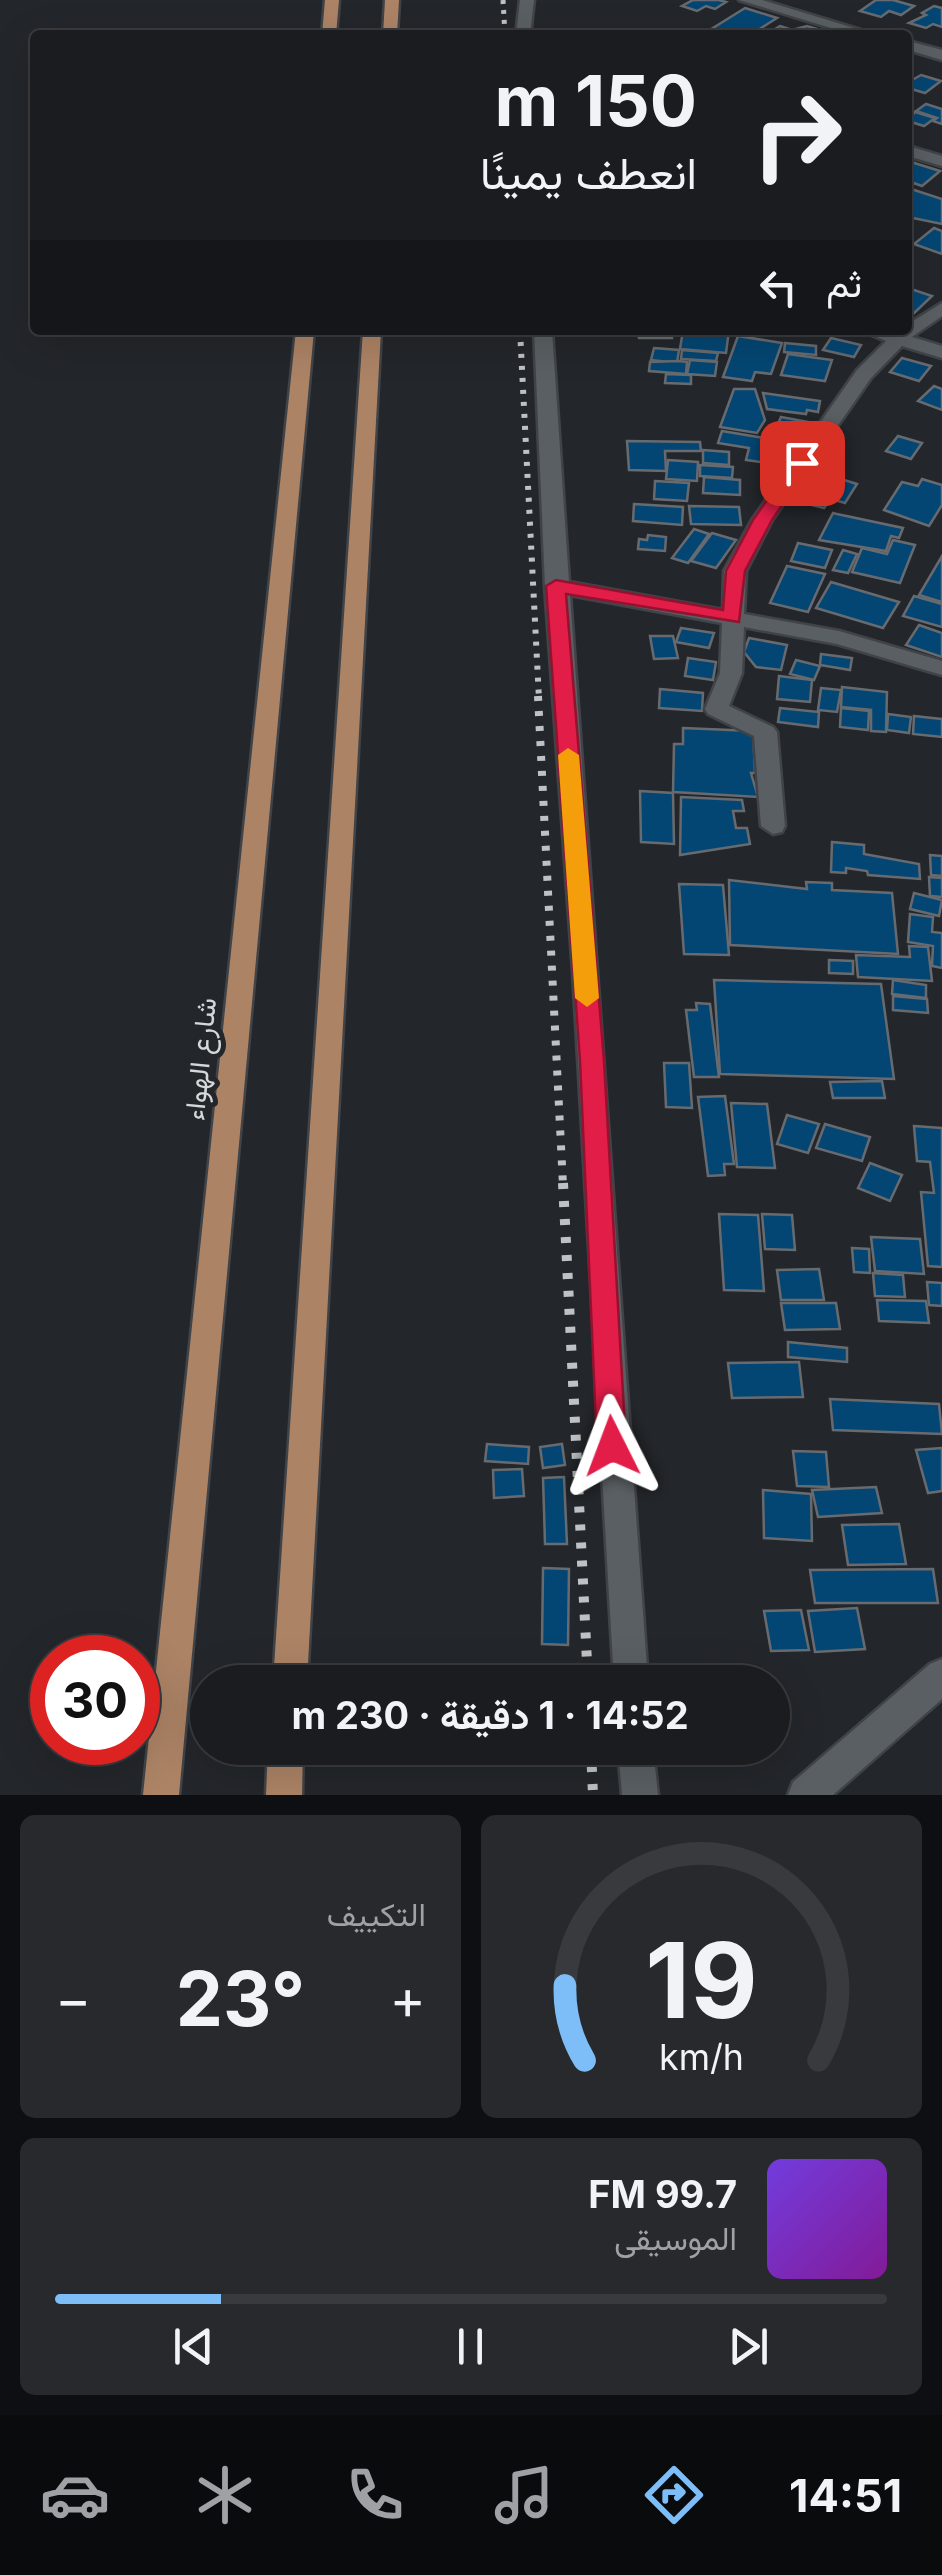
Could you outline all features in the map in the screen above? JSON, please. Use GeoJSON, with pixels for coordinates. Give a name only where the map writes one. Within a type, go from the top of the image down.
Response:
{"type":"FeatureCollection","features":[{"type":"Feature","properties":{"kind":"main road"},"geometry":{"type":"LineString","coordinates":[[330,30],[332,0]]}},
{"type":"Feature","properties":{"kind":"main road"},"geometry":{"type":"LineString","coordinates":[[390,30],[392,0]]}},
{"type":"Feature","properties":{"kind":"main road","name":"شارع الهواء"},"geometry":{"type":"LineString","coordinates":[[161,1795],[305,335]]}},
{"type":"Feature","properties":{"kind":"main road"},"geometry":{"type":"LineString","coordinates":[[291,1665],[372,335]]}},
{"type":"Feature","properties":{"kind":"main road"},"geometry":{"type":"LineString","coordinates":[[284,1795],[285,1765]]}},
{"type":"Feature","properties":{"kind":"street"},"geometry":{"type":"LineString","coordinates":[[524,30],[527,0]]}},
{"type":"Feature","properties":{"kind":"street"},"geometry":{"type":"LineString","coordinates":[[746,0],[852,30]]}},
{"type":"Feature","properties":{"kind":"street"},"geometry":{"type":"LineString","coordinates":[[912,47],[942,55]]}},
{"type":"Feature","properties":{"kind":"street"},"geometry":{"type":"LineString","coordinates":[[912,152],[942,161]]}},
{"type":"Feature","properties":{"kind":"street"},"geometry":{"type":"LineString","coordinates":[[912,330],[942,308]]}},
{"type":"Feature","properties":{"kind":"street"},"geometry":{"type":"LineString","coordinates":[[543,335],[556,586],[592,1061],[612,1446],[629,1665]]}},
{"type":"Feature","properties":{"kind":"street"},"geometry":{"type":"LineString","coordinates":[[883,335],[942,352]]}},
{"type":"Feature","properties":{"kind":"street"},"geometry":{"type":"LineString","coordinates":[[772,826],[764,732],[716,709],[732,673],[735,571],[762,520],[838,408],[905,335]]}},
{"type":"Feature","properties":{"kind":"street"},"geometry":{"type":"LineString","coordinates":[[556,586],[839,638],[942,668]]}},
{"type":"Feature","properties":{"kind":"street"},"geometry":{"type":"LineString","coordinates":[[806,1795],[942,1676]]}},
{"type":"Feature","properties":{"kind":"street"},"geometry":{"type":"LineString","coordinates":[[637,1765],[640,1795]]}},
{"type":"Feature","properties":{"kind":"building"},"geometry":{"type":"Polygon","coordinates":[[[693,0],[726,2],[715,9],[706,6],[697,11],[682,6],[693,0]]]}},
{"type":"Feature","properties":{"kind":"building"},"geometry":{"type":"Polygon","coordinates":[[[876,0],[914,6],[901,15],[889,11],[881,17],[860,11],[876,0]]]}},
{"type":"Feature","properties":{"kind":"building"},"geometry":{"type":"Polygon","coordinates":[[[934,6],[942,8],[942,27],[909,23],[926,15],[922,13],[934,6]]]}},
{"type":"Feature","properties":{"kind":"building"},"geometry":{"type":"Polygon","coordinates":[[[745,8],[777,18],[758,30],[710,30],[745,8]]]}},
{"type":"Feature","properties":{"kind":"building"},"geometry":{"type":"Polygon","coordinates":[[[921,75],[941,81],[925,93],[912,89],[914,79],[921,75]]]}},
{"type":"Feature","properties":{"kind":"building"},"geometry":{"type":"Polygon","coordinates":[[[926,104],[942,109],[942,124],[933,121],[937,118],[916,111],[926,104]]]}},
{"type":"Feature","properties":{"kind":"building"},"geometry":{"type":"Polygon","coordinates":[[[915,112],[935,118],[924,126],[912,122],[915,112]]]}},
{"type":"Feature","properties":{"kind":"building"},"geometry":{"type":"Polygon","coordinates":[[[912,162],[940,171],[922,186],[912,182],[912,162]]]}},
{"type":"Feature","properties":{"kind":"building"},"geometry":{"type":"Polygon","coordinates":[[[912,189],[942,199],[942,224],[912,218],[912,189]]]}},
{"type":"Feature","properties":{"kind":"building"},"geometry":{"type":"Polygon","coordinates":[[[934,228],[942,231],[942,254],[914,244],[934,228]]]}},
{"type":"Feature","properties":{"kind":"building"},"geometry":{"type":"Polygon","coordinates":[[[912,289],[932,296],[912,315],[912,289]]]}},
{"type":"Feature","properties":{"kind":"building"},"geometry":{"type":"Polygon","coordinates":[[[638,335],[672,338],[639,338],[638,335]]]}},
{"type":"Feature","properties":{"kind":"building"},"geometry":{"type":"Polygon","coordinates":[[[682,335],[728,335],[726,353],[680,349],[682,335]]]}},
{"type":"Feature","properties":{"kind":"building"},"geometry":{"type":"Polygon","coordinates":[[[738,336],[782,343],[771,374],[755,372],[752,381],[723,377],[738,336]]]}},
{"type":"Feature","properties":{"kind":"building"},"geometry":{"type":"Polygon","coordinates":[[[831,338],[861,345],[854,357],[823,350],[831,338]]]}},
{"type":"Feature","properties":{"kind":"building"},"geometry":{"type":"Polygon","coordinates":[[[785,343],[816,346],[816,355],[784,352],[785,343]]]}},
{"type":"Feature","properties":{"kind":"building"},"geometry":{"type":"Polygon","coordinates":[[[654,348],[679,350],[677,363],[651,360],[654,348]]]}},
{"type":"Feature","properties":{"kind":"building"},"geometry":{"type":"Polygon","coordinates":[[[682,350],[718,353],[716,361],[681,359],[682,350]]]}},
{"type":"Feature","properties":{"kind":"building"},"geometry":{"type":"Polygon","coordinates":[[[788,354],[832,360],[825,381],[781,375],[788,354]]]}},
{"type":"Feature","properties":{"kind":"building"},"geometry":{"type":"Polygon","coordinates":[[[902,358],[931,366],[919,381],[890,372],[902,358]]]}},
{"type":"Feature","properties":{"kind":"building"},"geometry":{"type":"Polygon","coordinates":[[[690,360],[717,362],[715,376],[687,374],[690,360]]]}},
{"type":"Feature","properties":{"kind":"building"},"geometry":{"type":"Polygon","coordinates":[[[650,362],[687,362],[686,374],[649,371],[650,362]]]}},
{"type":"Feature","properties":{"kind":"building"},"geometry":{"type":"Polygon","coordinates":[[[666,374],[691,375],[691,384],[665,383],[666,374]]]}},
{"type":"Feature","properties":{"kind":"building"},"geometry":{"type":"Polygon","coordinates":[[[934,386],[942,389],[942,410],[918,401],[934,386]]]}},
{"type":"Feature","properties":{"kind":"building"},"geometry":{"type":"Polygon","coordinates":[[[734,389],[755,389],[765,420],[757,433],[720,427],[734,389]]]}},
{"type":"Feature","properties":{"kind":"building"},"geometry":{"type":"Polygon","coordinates":[[[763,393],[820,401],[818,412],[767,409],[763,393]]]}},
{"type":"Feature","properties":{"kind":"building"},"geometry":{"type":"Polygon","coordinates":[[[781,417],[808,422],[801,443],[772,438],[781,417]]]}},
{"type":"Feature","properties":{"kind":"building"},"geometry":{"type":"Polygon","coordinates":[[[722,431],[801,444],[797,454],[779,451],[775,464],[746,460],[749,448],[718,443],[722,431]]]}},
{"type":"Feature","properties":{"kind":"building"},"geometry":{"type":"Polygon","coordinates":[[[898,436],[922,443],[911,459],[886,451],[898,436]]]}},
{"type":"Feature","properties":{"kind":"building"},"geometry":{"type":"Polygon","coordinates":[[[627,441],[700,442],[701,451],[665,451],[666,471],[629,470],[627,441]]]}},
{"type":"Feature","properties":{"kind":"building"},"geometry":{"type":"Polygon","coordinates":[[[703,450],[729,452],[729,465],[703,463],[703,450]]]}},
{"type":"Feature","properties":{"kind":"building"},"geometry":{"type":"Polygon","coordinates":[[[668,460],[698,462],[697,481],[666,479],[668,460]]]}},
{"type":"Feature","properties":{"kind":"building"},"geometry":{"type":"Polygon","coordinates":[[[700,465],[733,467],[732,478],[700,476],[700,465]]]}},
{"type":"Feature","properties":{"kind":"building"},"geometry":{"type":"Polygon","coordinates":[[[828,475],[857,484],[845,503],[831,499],[824,508],[808,504],[828,475]]]}},
{"type":"Feature","properties":{"kind":"building"},"geometry":{"type":"Polygon","coordinates":[[[704,477],[740,480],[740,495],[703,493],[704,477]]]}},
{"type":"Feature","properties":{"kind":"building"},"geometry":{"type":"Polygon","coordinates":[[[922,479],[942,485],[942,505],[929,526],[884,510],[902,482],[918,486],[922,479]]]}},
{"type":"Feature","properties":{"kind":"building"},"geometry":{"type":"Polygon","coordinates":[[[655,481],[689,483],[687,501],[654,499],[655,481]]]}},
{"type":"Feature","properties":{"kind":"building"},"geometry":{"type":"Polygon","coordinates":[[[634,504],[683,507],[682,525],[633,521],[634,504]]]}},
{"type":"Feature","properties":{"kind":"building"},"geometry":{"type":"Polygon","coordinates":[[[689,506],[739,507],[741,525],[691,524],[689,506]]]}},
{"type":"Feature","properties":{"kind":"building"},"geometry":{"type":"Polygon","coordinates":[[[833,513],[903,528],[899,538],[891,536],[886,551],[819,540],[833,513]]]}},
{"type":"Feature","properties":{"kind":"building"},"geometry":{"type":"Polygon","coordinates":[[[694,529],[709,534],[688,563],[672,558],[694,529]]]}},
{"type":"Feature","properties":{"kind":"building"},"geometry":{"type":"Polygon","coordinates":[[[712,533],[736,540],[716,568],[691,561],[712,533]]]}},
{"type":"Feature","properties":{"kind":"building"},"geometry":{"type":"Polygon","coordinates":[[[648,535],[666,537],[665,551],[638,549],[639,539],[647,540],[648,535]]]}},
{"type":"Feature","properties":{"kind":"building"},"geometry":{"type":"Polygon","coordinates":[[[893,540],[915,545],[900,583],[852,572],[862,548],[887,554],[893,540]]]}},
{"type":"Feature","properties":{"kind":"building"},"geometry":{"type":"Polygon","coordinates":[[[798,543],[832,550],[825,568],[791,561],[798,543]]]}},
{"type":"Feature","properties":{"kind":"building"},"geometry":{"type":"Polygon","coordinates":[[[843,550],[857,554],[848,573],[833,570],[843,550]]]}},
{"type":"Feature","properties":{"kind":"building"},"geometry":{"type":"Polygon","coordinates":[[[942,556],[942,602],[919,595],[942,556]]]}},
{"type":"Feature","properties":{"kind":"building"},"geometry":{"type":"Polygon","coordinates":[[[787,566],[825,574],[808,612],[770,603],[787,566]]]}},
{"type":"Feature","properties":{"kind":"building"},"geometry":{"type":"Polygon","coordinates":[[[831,582],[899,602],[883,628],[816,608],[831,582]]]}},
{"type":"Feature","properties":{"kind":"building"},"geometry":{"type":"Polygon","coordinates":[[[914,596],[942,604],[942,627],[903,616],[914,596]]]}},
{"type":"Feature","properties":{"kind":"building"},"geometry":{"type":"Polygon","coordinates":[[[919,625],[942,633],[942,657],[906,645],[919,625]]]}},
{"type":"Feature","properties":{"kind":"building"},"geometry":{"type":"Polygon","coordinates":[[[681,628],[714,633],[709,648],[676,642],[681,628]]]}},
{"type":"Feature","properties":{"kind":"building"},"geometry":{"type":"Polygon","coordinates":[[[650,636],[673,636],[678,658],[654,659],[650,636]]]}},
{"type":"Feature","properties":{"kind":"building"},"geometry":{"type":"Polygon","coordinates":[[[749,638],[787,645],[781,670],[756,667],[744,652],[749,638]]]}},
{"type":"Feature","properties":{"kind":"building"},"geometry":{"type":"Polygon","coordinates":[[[821,654],[852,658],[850,670],[820,665],[821,654]]]}},
{"type":"Feature","properties":{"kind":"building"},"geometry":{"type":"Polygon","coordinates":[[[688,658],[716,662],[713,680],[685,676],[688,658]]]}},
{"type":"Feature","properties":{"kind":"building"},"geometry":{"type":"Polygon","coordinates":[[[796,660],[820,666],[814,680],[790,674],[796,660]]]}},
{"type":"Feature","properties":{"kind":"building"},"geometry":{"type":"Polygon","coordinates":[[[779,676],[812,680],[810,702],[777,699],[779,676]]]}},
{"type":"Feature","properties":{"kind":"building"},"geometry":{"type":"Polygon","coordinates":[[[842,687],[887,692],[886,732],[871,731],[871,710],[841,707],[842,687]]]}},
{"type":"Feature","properties":{"kind":"building"},"geometry":{"type":"Polygon","coordinates":[[[821,688],[841,690],[837,712],[818,710],[821,688]]]}},
{"type":"Feature","properties":{"kind":"building"},"geometry":{"type":"Polygon","coordinates":[[[660,689],[703,693],[702,711],[659,708],[660,689]]]}},
{"type":"Feature","properties":{"kind":"building"},"geometry":{"type":"Polygon","coordinates":[[[780,708],[819,712],[818,727],[778,722],[780,708]]]}},
{"type":"Feature","properties":{"kind":"building"},"geometry":{"type":"Polygon","coordinates":[[[841,708],[869,711],[868,730],[840,727],[841,708]]]}},
{"type":"Feature","properties":{"kind":"building"},"geometry":{"type":"Polygon","coordinates":[[[888,714],[911,717],[909,733],[887,730],[888,714]]]}},
{"type":"Feature","properties":{"kind":"building"},"geometry":{"type":"Polygon","coordinates":[[[914,716],[942,719],[942,737],[913,734],[914,716]]]}},
{"type":"Feature","properties":{"kind":"building"},"geometry":{"type":"Polygon","coordinates":[[[683,728],[753,731],[755,773],[751,773],[758,797],[673,792],[674,744],[683,744],[683,728]]]}},
{"type":"Feature","properties":{"kind":"building"},"geometry":{"type":"Polygon","coordinates":[[[640,791],[673,793],[674,844],[641,842],[640,791]]]}},
{"type":"Feature","properties":{"kind":"building"},"geometry":{"type":"Polygon","coordinates":[[[681,797],[742,800],[744,811],[733,811],[736,828],[747,828],[750,844],[680,855],[681,797]]]}},
{"type":"Feature","properties":{"kind":"building"},"geometry":{"type":"Polygon","coordinates":[[[832,842],[864,845],[864,854],[919,864],[920,879],[868,875],[867,871],[846,868],[846,873],[831,872],[832,842]]]}},
{"type":"Feature","properties":{"kind":"building"},"geometry":{"type":"Polygon","coordinates":[[[930,855],[942,856],[942,876],[931,875],[930,855]]]}},
{"type":"Feature","properties":{"kind":"building"},"geometry":{"type":"Polygon","coordinates":[[[929,877],[942,878],[942,897],[930,896],[929,877]]]}},
{"type":"Feature","properties":{"kind":"building"},"geometry":{"type":"Polygon","coordinates":[[[729,880],[807,889],[806,882],[832,883],[832,890],[892,893],[898,954],[730,945],[729,880]]]}},
{"type":"Feature","properties":{"kind":"building"},"geometry":{"type":"Polygon","coordinates":[[[679,884],[723,885],[729,955],[684,954],[679,884]]]}},
{"type":"Feature","properties":{"kind":"building"},"geometry":{"type":"Polygon","coordinates":[[[914,893],[942,900],[939,916],[910,909],[914,893]]]}},
{"type":"Feature","properties":{"kind":"building"},"geometry":{"type":"Polygon","coordinates":[[[910,914],[933,917],[932,932],[942,933],[942,968],[932,966],[933,946],[908,942],[910,914]]]}},
{"type":"Feature","properties":{"kind":"building"},"geometry":{"type":"Polygon","coordinates":[[[909,946],[928,947],[932,981],[858,977],[856,955],[910,957],[909,946]]]}},
{"type":"Feature","properties":{"kind":"building"},"geometry":{"type":"Polygon","coordinates":[[[829,960],[853,961],[853,974],[829,973],[829,960]]]}},
{"type":"Feature","properties":{"kind":"building"},"geometry":{"type":"Polygon","coordinates":[[[714,980],[881,984],[894,1079],[720,1074],[714,980]]]}},
{"type":"Feature","properties":{"kind":"building"},"geometry":{"type":"Polygon","coordinates":[[[893,980],[926,985],[926,998],[892,994],[893,980]]]}},
{"type":"Feature","properties":{"kind":"building"},"geometry":{"type":"Polygon","coordinates":[[[893,996],[927,999],[928,1013],[893,1010],[893,996]]]}},
{"type":"Feature","properties":{"kind":"building"},"geometry":{"type":"Polygon","coordinates":[[[696,1003],[710,1004],[719,1077],[694,1077],[686,1010],[697,1010],[696,1003]]]}},
{"type":"Feature","properties":{"kind":"building"},"geometry":{"type":"Polygon","coordinates":[[[664,1063],[689,1063],[692,1108],[666,1107],[664,1063]]]}},
{"type":"Feature","properties":{"kind":"building"},"geometry":{"type":"Polygon","coordinates":[[[882,1081],[885,1098],[833,1098],[830,1082],[882,1081]]]}},
{"type":"Feature","properties":{"kind":"building"},"geometry":{"type":"Polygon","coordinates":[[[725,1096],[734,1164],[724,1164],[725,1175],[708,1176],[698,1097],[725,1096]]]}},
{"type":"Feature","properties":{"kind":"building"},"geometry":{"type":"Polygon","coordinates":[[[731,1103],[767,1104],[775,1168],[737,1167],[731,1103]]]}},
{"type":"Feature","properties":{"kind":"building"},"geometry":{"type":"Polygon","coordinates":[[[787,1115],[819,1124],[808,1153],[777,1144],[787,1115]]]}},
{"type":"Feature","properties":{"kind":"building"},"geometry":{"type":"Polygon","coordinates":[[[825,1124],[870,1137],[862,1161],[816,1148],[825,1124]]]}},
{"type":"Feature","properties":{"kind":"building"},"geometry":{"type":"Polygon","coordinates":[[[914,1126],[942,1128],[942,1267],[928,1266],[921,1192],[934,1193],[930,1162],[917,1161],[914,1126]]]}},
{"type":"Feature","properties":{"kind":"building"},"geometry":{"type":"Polygon","coordinates":[[[870,1163],[902,1175],[890,1201],[858,1188],[870,1163]]]}},
{"type":"Feature","properties":{"kind":"building"},"geometry":{"type":"Polygon","coordinates":[[[719,1214],[758,1215],[764,1291],[724,1290],[719,1214]]]}},
{"type":"Feature","properties":{"kind":"building"},"geometry":{"type":"Polygon","coordinates":[[[762,1214],[792,1215],[795,1250],[765,1249],[762,1214]]]}},
{"type":"Feature","properties":{"kind":"building"},"geometry":{"type":"Polygon","coordinates":[[[871,1237],[920,1239],[924,1274],[875,1271],[871,1237]]]}},
{"type":"Feature","properties":{"kind":"building"},"geometry":{"type":"Polygon","coordinates":[[[852,1248],[869,1249],[870,1273],[854,1272],[852,1248]]]}},
{"type":"Feature","properties":{"kind":"building"},"geometry":{"type":"Polygon","coordinates":[[[819,1269],[824,1300],[781,1300],[777,1270],[819,1269]]]}},
{"type":"Feature","properties":{"kind":"building"},"geometry":{"type":"Polygon","coordinates":[[[873,1273],[903,1275],[905,1297],[875,1296],[873,1273]]]}},
{"type":"Feature","properties":{"kind":"building"},"geometry":{"type":"Polygon","coordinates":[[[927,1282],[942,1283],[942,1306],[929,1305],[927,1282]]]}},
{"type":"Feature","properties":{"kind":"building"},"geometry":{"type":"Polygon","coordinates":[[[877,1300],[926,1301],[929,1323],[879,1321],[877,1300]]]}},
{"type":"Feature","properties":{"kind":"building"},"geometry":{"type":"Polygon","coordinates":[[[781,1303],[836,1303],[840,1329],[785,1330],[781,1303]]]}},
{"type":"Feature","properties":{"kind":"building"},"geometry":{"type":"Polygon","coordinates":[[[788,1342],[847,1348],[847,1362],[788,1357],[788,1342]]]}},
{"type":"Feature","properties":{"kind":"building"},"geometry":{"type":"Polygon","coordinates":[[[799,1362],[803,1397],[732,1398],[728,1363],[799,1362]]]}},
{"type":"Feature","properties":{"kind":"building"},"geometry":{"type":"Polygon","coordinates":[[[830,1399],[939,1404],[942,1434],[833,1430],[830,1399]]]}},
{"type":"Feature","properties":{"kind":"building"},"geometry":{"type":"Polygon","coordinates":[[[487,1444],[529,1447],[528,1464],[485,1461],[487,1444]]]}},
{"type":"Feature","properties":{"kind":"building"},"geometry":{"type":"Polygon","coordinates":[[[562,1444],[565,1465],[543,1468],[540,1447],[562,1444]]]}},
{"type":"Feature","properties":{"kind":"building"},"geometry":{"type":"Polygon","coordinates":[[[942,1448],[942,1491],[928,1493],[916,1450],[942,1448]]]}},
{"type":"Feature","properties":{"kind":"building"},"geometry":{"type":"Polygon","coordinates":[[[793,1451],[826,1452],[829,1487],[797,1486],[793,1451]]]}},
{"type":"Feature","properties":{"kind":"building"},"geometry":{"type":"Polygon","coordinates":[[[522,1469],[524,1496],[494,1498],[493,1470],[522,1469]]]}},
{"type":"Feature","properties":{"kind":"building"},"geometry":{"type":"Polygon","coordinates":[[[564,1477],[567,1544],[545,1544],[543,1478],[564,1477]]]}},
{"type":"Feature","properties":{"kind":"building"},"geometry":{"type":"Polygon","coordinates":[[[876,1487],[882,1513],[818,1517],[812,1490],[876,1487]]]}},
{"type":"Feature","properties":{"kind":"building"},"geometry":{"type":"Polygon","coordinates":[[[763,1490],[811,1494],[812,1541],[764,1538],[763,1490]]]}},
{"type":"Feature","properties":{"kind":"building"},"geometry":{"type":"Polygon","coordinates":[[[899,1524],[906,1564],[848,1565],[842,1525],[899,1524]]]}},
{"type":"Feature","properties":{"kind":"building"},"geometry":{"type":"Polygon","coordinates":[[[543,1568],[569,1569],[568,1645],[542,1644],[543,1568]]]}},
{"type":"Feature","properties":{"kind":"building"},"geometry":{"type":"Polygon","coordinates":[[[933,1569],[938,1603],[815,1603],[810,1570],[933,1569]]]}},
{"type":"Feature","properties":{"kind":"building"},"geometry":{"type":"Polygon","coordinates":[[[857,1608],[865,1649],[815,1652],[808,1611],[857,1608]]]}},
{"type":"Feature","properties":{"kind":"building"},"geometry":{"type":"Polygon","coordinates":[[[801,1610],[809,1650],[771,1651],[764,1611],[801,1610]]]}},
{"type":"Feature","properties":{"kind":"railway"},"geometry":{"type":"LineString","coordinates":[[503,0],[505,30]]}},
{"type":"Feature","properties":{"kind":"railway"},"geometry":{"type":"LineString","coordinates":[[520,335],[539,699]]}},
{"type":"Feature","properties":{"kind":"railway"},"geometry":{"type":"LineString","coordinates":[[538,696],[563,1185]]}},
{"type":"Feature","properties":{"kind":"railway"},"geometry":{"type":"LineString","coordinates":[[563,1183],[587,1665]]}},
{"type":"Feature","properties":{"kind":"railway"},"geometry":{"type":"LineString","coordinates":[[592,1765],[593,1795]]}},
{"type":"Feature","properties":{"kind":"slow traffic"},"geometry":{"type":"LineString","coordinates":[[568,755],[587,998]]}},
{"type":"Feature","properties":{"kind":"route"},"geometry":{"type":"LineString","coordinates":[[612,1446],[592,1061],[556,586],[732,618],[735,571],[762,520],[802,463]]}}]}
